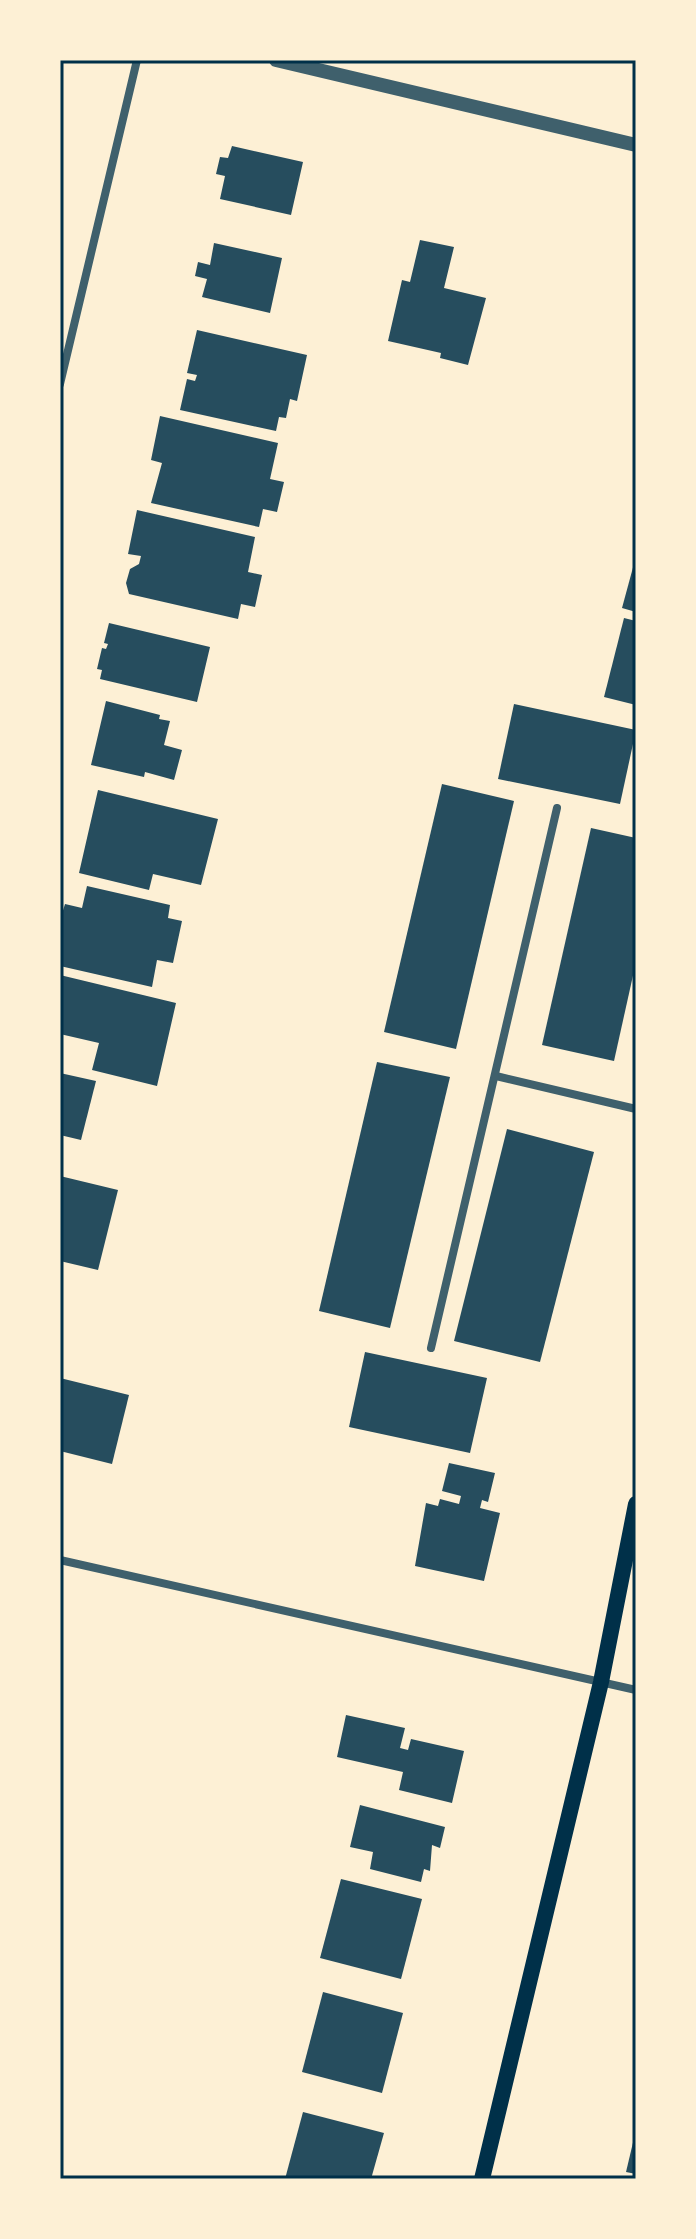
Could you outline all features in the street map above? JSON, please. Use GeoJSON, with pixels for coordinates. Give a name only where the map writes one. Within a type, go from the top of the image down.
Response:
{"type":"FeatureCollection","features":[{"type":"Feature","properties":{"kind":"main road"},"geometry":{"type":"LineString","coordinates":[[482,2179],[601,1682],[636,1504]]}},
{"type":"Feature","properties":{"kind":"street"},"geometry":{"type":"LineString","coordinates":[[60,384],[137,60]]}},
{"type":"Feature","properties":{"kind":"street"},"geometry":{"type":"LineString","coordinates":[[276,60],[636,145]]}},
{"type":"Feature","properties":{"kind":"street"},"geometry":{"type":"LineString","coordinates":[[431,1348],[557,808]]}},
{"type":"Feature","properties":{"kind":"street"},"geometry":{"type":"LineString","coordinates":[[496,1076],[636,1109]]}},
{"type":"Feature","properties":{"kind":"street"},"geometry":{"type":"LineString","coordinates":[[60,1560],[636,1690]]}},
{"type":"Feature","properties":{"kind":"building"},"geometry":{"type":"Polygon","coordinates":[[[232,146],[303,162],[291,215],[220,199],[225,176],[216,174],[220,157],[228,158],[232,146]]]}},
{"type":"Feature","properties":{"kind":"building"},"geometry":{"type":"Polygon","coordinates":[[[420,240],[454,247],[444,288],[486,298],[468,365],[440,358],[441,353],[388,341],[402,280],[410,282],[420,240]]]}},
{"type":"Feature","properties":{"kind":"building"},"geometry":{"type":"Polygon","coordinates":[[[214,243],[282,258],[270,313],[202,297],[207,279],[195,276],[198,262],[210,265],[214,243]]]}},
{"type":"Feature","properties":{"kind":"building"},"geometry":{"type":"Polygon","coordinates":[[[197,330],[307,355],[297,401],[290,399],[286,418],[279,417],[276,431],[180,410],[187,379],[195,381],[197,375],[187,373],[197,330]]]}},
{"type":"Feature","properties":{"kind":"building"},"geometry":{"type":"Polygon","coordinates":[[[160,416],[278,443],[270,479],[284,482],[277,512],[263,509],[259,527],[151,503],[162,463],[151,460],[160,416]]]}},
{"type":"Feature","properties":{"kind":"building"},"geometry":{"type":"Polygon","coordinates":[[[137,510],[255,537],[248,572],[262,575],[255,607],[241,604],[238,619],[129,594],[126,583],[130,569],[139,564],[141,556],[128,554],[137,510]]]}},
{"type":"Feature","properties":{"kind":"building"},"geometry":{"type":"Polygon","coordinates":[[[636,561],[636,612],[622,608],[636,561]]]}},
{"type":"Feature","properties":{"kind":"building"},"geometry":{"type":"Polygon","coordinates":[[[624,618],[636,621],[636,705],[604,697],[624,618]]]}},
{"type":"Feature","properties":{"kind":"building"},"geometry":{"type":"Polygon","coordinates":[[[109,623],[210,647],[197,702],[100,679],[102,670],[97,669],[102,648],[106,649],[108,644],[104,643],[109,623]]]}},
{"type":"Feature","properties":{"kind":"building"},"geometry":{"type":"Polygon","coordinates":[[[106,701],[160,715],[159,719],[170,721],[164,745],[182,750],[174,780],[145,772],[144,777],[91,765],[106,701]]]}},
{"type":"Feature","properties":{"kind":"building"},"geometry":{"type":"Polygon","coordinates":[[[514,704],[636,730],[620,804],[498,779],[514,704]]]}},
{"type":"Feature","properties":{"kind":"building"},"geometry":{"type":"Polygon","coordinates":[[[442,784],[514,801],[456,1049],[384,1032],[442,784]]]}},
{"type":"Feature","properties":{"kind":"building"},"geometry":{"type":"Polygon","coordinates":[[[98,790],[218,819],[201,885],[153,874],[149,890],[79,873],[98,790]]]}},
{"type":"Feature","properties":{"kind":"building"},"geometry":{"type":"Polygon","coordinates":[[[591,828],[636,838],[636,962],[614,1061],[542,1045],[591,828]]]}},
{"type":"Feature","properties":{"kind":"building"},"geometry":{"type":"Polygon","coordinates":[[[87,886],[170,905],[168,918],[182,921],[173,963],[157,960],[152,987],[60,966],[60,920],[65,904],[82,908],[87,886]]]}},
{"type":"Feature","properties":{"kind":"building"},"geometry":{"type":"Polygon","coordinates":[[[60,975],[176,1003],[157,1086],[92,1070],[99,1043],[60,1034],[60,975]]]}},
{"type":"Feature","properties":{"kind":"building"},"geometry":{"type":"Polygon","coordinates":[[[377,1062],[450,1077],[390,1328],[319,1311],[377,1062]]]}},
{"type":"Feature","properties":{"kind":"building"},"geometry":{"type":"Polygon","coordinates":[[[60,1073],[96,1081],[81,1140],[60,1135],[60,1073]]]}},
{"type":"Feature","properties":{"kind":"building"},"geometry":{"type":"Polygon","coordinates":[[[507,1129],[594,1152],[540,1362],[454,1341],[507,1129]]]}},
{"type":"Feature","properties":{"kind":"building"},"geometry":{"type":"Polygon","coordinates":[[[60,1176],[118,1190],[98,1270],[60,1261],[60,1176]]]}},
{"type":"Feature","properties":{"kind":"building"},"geometry":{"type":"Polygon","coordinates":[[[365,1352],[487,1378],[470,1453],[349,1427],[365,1352]]]}},
{"type":"Feature","properties":{"kind":"building"},"geometry":{"type":"Polygon","coordinates":[[[60,1378],[129,1395],[112,1464],[60,1451],[60,1378]]]}},
{"type":"Feature","properties":{"kind":"building"},"geometry":{"type":"Polygon","coordinates":[[[449,1463],[495,1473],[488,1502],[482,1500],[480,1508],[500,1513],[484,1581],[415,1566],[426,1503],[438,1506],[440,1499],[459,1504],[461,1496],[442,1491],[449,1463]]]}},
{"type":"Feature","properties":{"kind":"building"},"geometry":{"type":"Polygon","coordinates":[[[346,1715],[405,1728],[400,1748],[408,1750],[411,1739],[464,1751],[452,1803],[399,1790],[403,1772],[337,1757],[346,1715]]]}},
{"type":"Feature","properties":{"kind":"building"},"geometry":{"type":"Polygon","coordinates":[[[360,1805],[445,1827],[440,1848],[432,1845],[430,1871],[424,1869],[421,1882],[370,1869],[373,1852],[350,1847],[360,1805]]]}},
{"type":"Feature","properties":{"kind":"building"},"geometry":{"type":"Polygon","coordinates":[[[341,1879],[422,1899],[401,1979],[320,1958],[341,1879]]]}},
{"type":"Feature","properties":{"kind":"building"},"geometry":{"type":"Polygon","coordinates":[[[323,1992],[403,2013],[382,2093],[302,2072],[323,1992]]]}},
{"type":"Feature","properties":{"kind":"building"},"geometry":{"type":"Polygon","coordinates":[[[303,2112],[384,2133],[371,2179],[285,2179],[303,2112]]]}},
{"type":"Feature","properties":{"kind":"building"},"geometry":{"type":"Polygon","coordinates":[[[636,2134],[636,2174],[626,2172],[636,2134]]]}}]}
